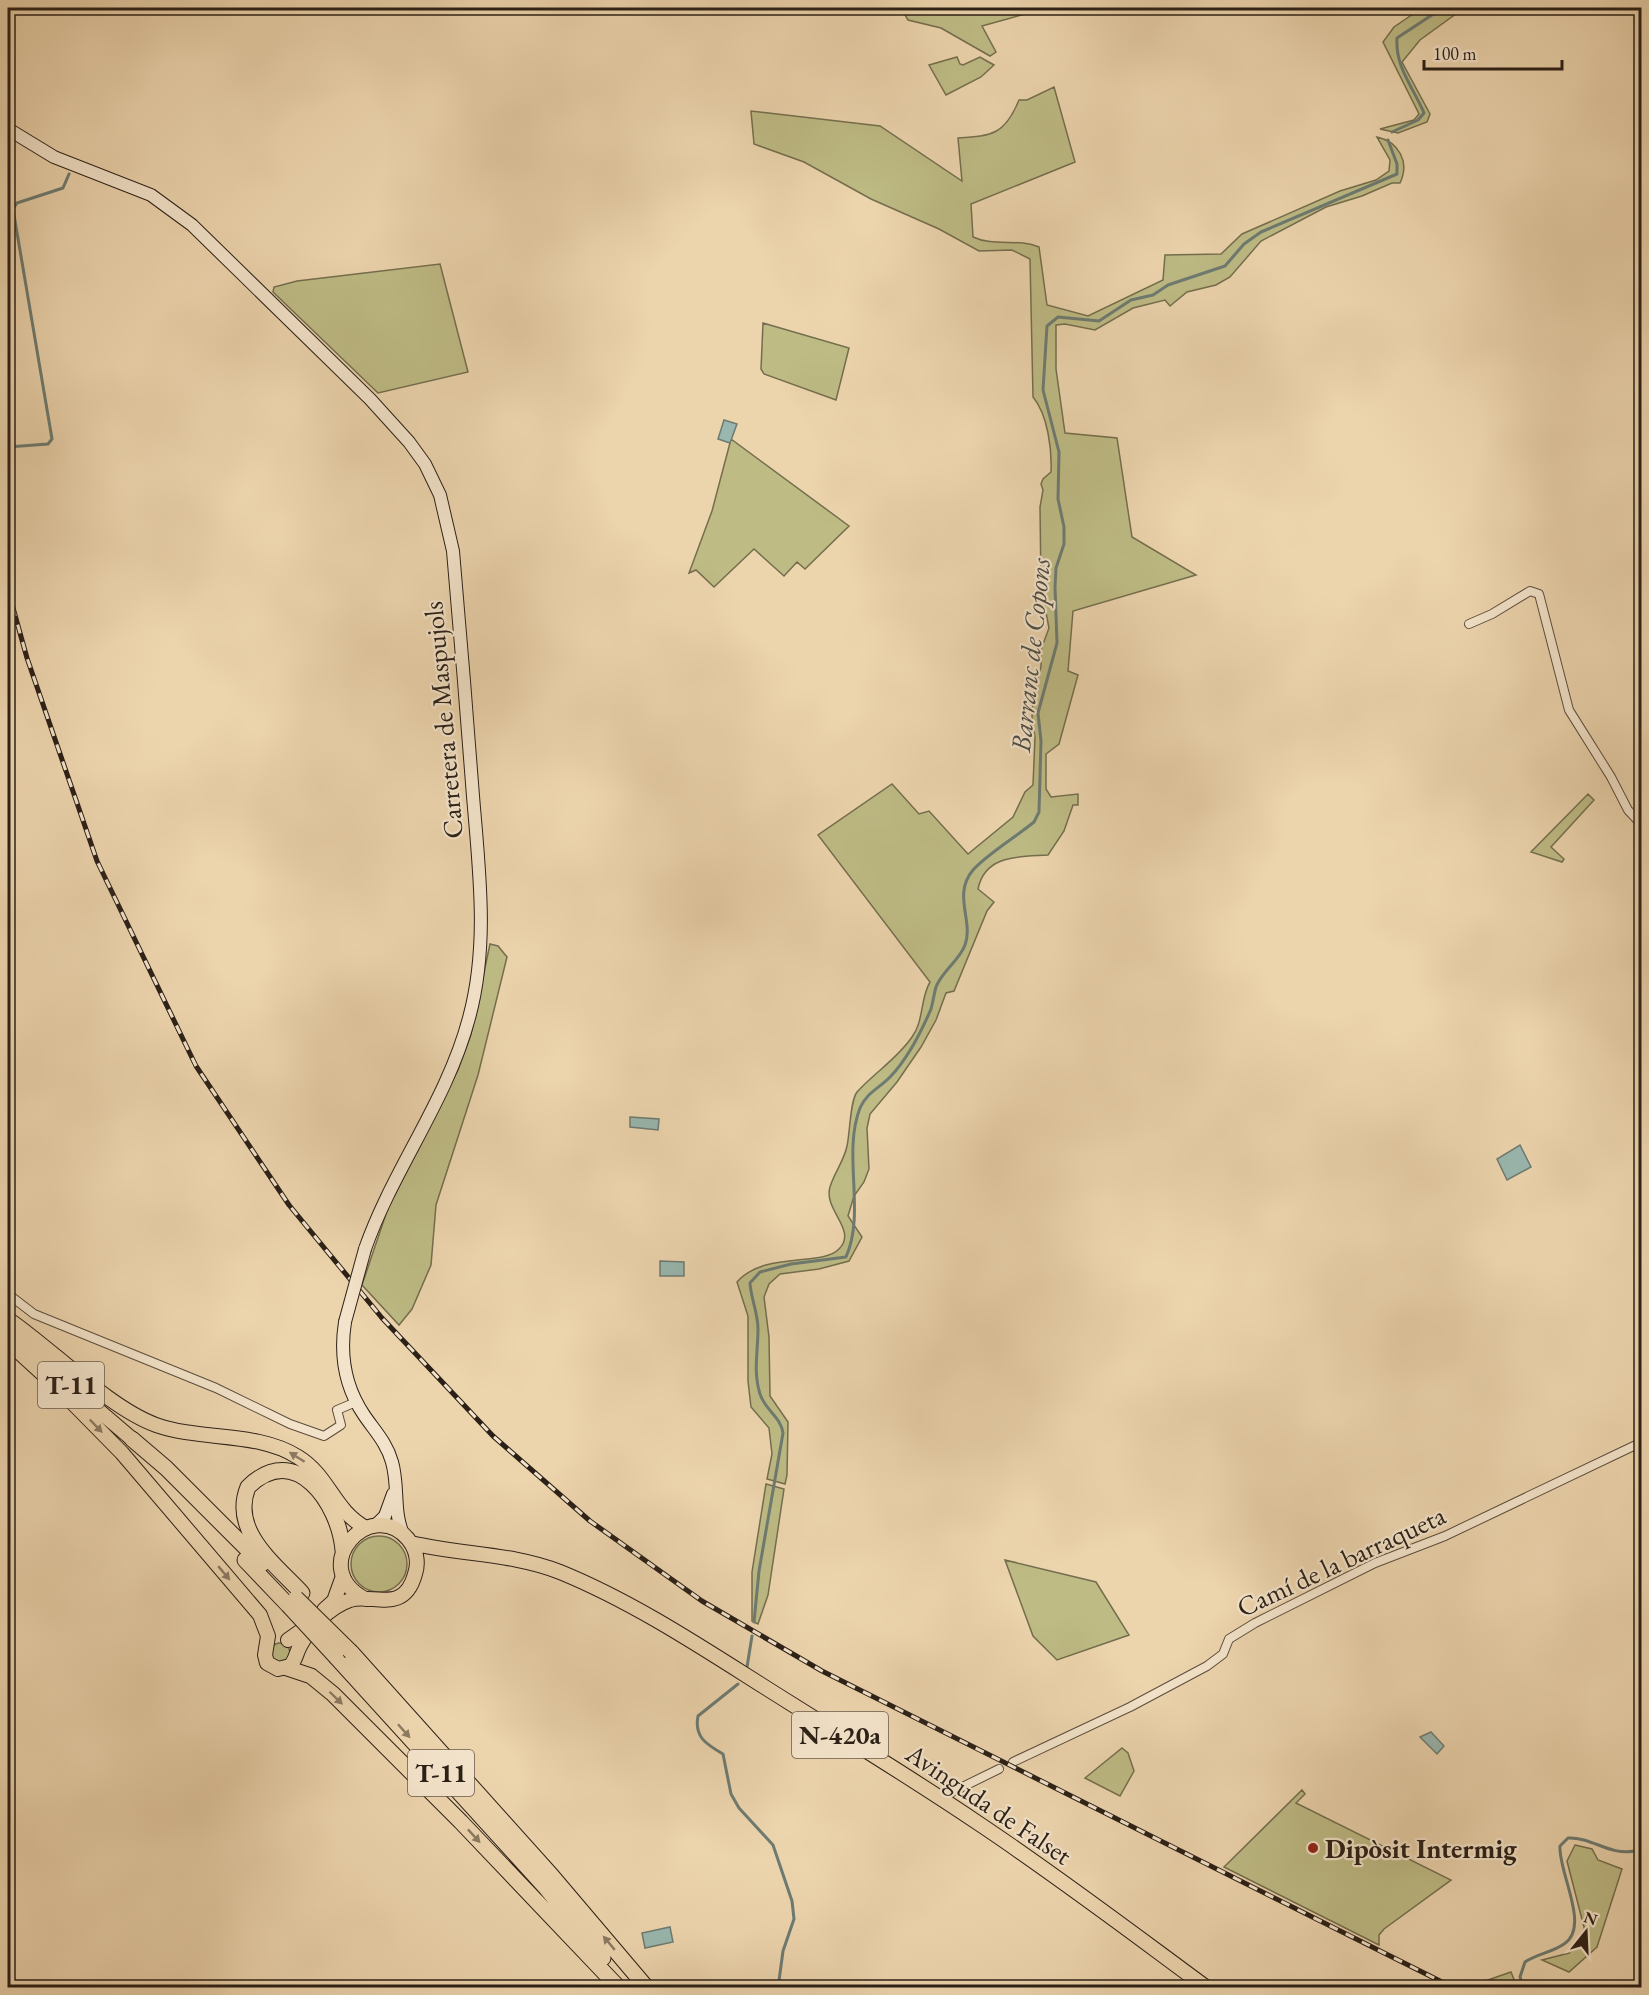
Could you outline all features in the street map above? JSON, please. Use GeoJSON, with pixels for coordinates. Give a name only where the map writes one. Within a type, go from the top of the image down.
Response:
{"type":"FeatureCollection","features":[{"type":"Feature","properties":{"kind":"highway","name":"T-11"},"geometry":{"type":"LineString","coordinates":[[132,1439],[295,1599],[647,1988]]}},
{"type":"Feature","properties":{"kind":"highway"},"geometry":{"type":"LineString","coordinates":[[295,1599],[247,1529],[242,1504],[248,1487],[271,1472],[290,1471],[306,1478],[320,1492],[335,1517],[341,1531],[343,1550]]}},
{"type":"Feature","properties":{"kind":"highway","name":"T-11"},"geometry":{"type":"LineString","coordinates":[[344,1654],[374,1676],[549,1882],[626,1988]]}},
{"type":"Feature","properties":{"kind":"highway"},"geometry":{"type":"LineString","coordinates":[[287,1668],[311,1676],[333,1694],[461,1822],[619,1988]]}},
{"type":"Feature","properties":{"kind":"main road"},"geometry":{"type":"LineString","coordinates":[[8,1319],[109,1397],[155,1425],[270,1444],[298,1456],[321,1477],[344,1514],[371,1527],[389,1527],[407,1539],[416,1567],[409,1586],[398,1596],[381,1601],[353,1599],[335,1606],[304,1637],[296,1653],[295,1661],[287,1668],[278,1669],[267,1663],[265,1655],[268,1644],[260,1616],[122,1453],[56,1385],[8,1342]]}},
{"type":"Feature","properties":{"kind":"main road","name":"T-11"},"geometry":{"type":"LineString","coordinates":[[8,1333],[132,1439]]}},
{"type":"Feature","properties":{"kind":"main road"},"geometry":{"type":"LineString","coordinates":[[365,1599],[349,1587],[343,1576],[341,1561],[343,1550],[353,1536],[371,1527]]}},
{"type":"Feature","properties":{"kind":"main road","name":"Avinguda de Falset"},"geometry":{"type":"LineString","coordinates":[[407,1539],[442,1551],[497,1554],[531,1562],[594,1587],[701,1648],[940,1798],[1062,1881],[1208,1988]]}},
{"type":"Feature","properties":{"kind":"main road"},"geometry":{"type":"LineString","coordinates":[[416,1567],[442,1551]]}},
{"type":"Feature","properties":{"kind":"main road"},"geometry":{"type":"LineString","coordinates":[[268,1644],[280,1638],[288,1640],[300,1634],[334,1601],[343,1576]]}},
{"type":"Feature","properties":{"kind":"main road"},"geometry":{"type":"LineString","coordinates":[[288,1640],[296,1653]]}},
{"type":"Feature","properties":{"kind":"street","name":"Carretera de Maspujols"},"geometry":{"type":"LineString","coordinates":[[8,129],[46,154],[150,195],[192,225],[389,418],[425,464],[444,507],[453,551],[480,883],[479,966],[470,1017],[449,1078],[381,1207],[365,1249],[345,1322],[343,1357],[356,1402],[386,1445],[396,1481],[398,1523],[407,1539]]}},
{"type":"Feature","properties":{"kind":"street"},"geometry":{"type":"LineString","coordinates":[[1469,624],[1485,618],[1530,591],[1539,594],[1569,710],[1611,777],[1628,810],[1641,825]]}},
{"type":"Feature","properties":{"kind":"street"},"geometry":{"type":"LineString","coordinates":[[8,1294],[34,1314],[216,1388],[290,1424],[324,1436],[341,1425],[337,1410],[356,1402]]}},
{"type":"Feature","properties":{"kind":"street","name":"Camí de la barraqueta"},"geometry":{"type":"LineString","coordinates":[[1013,1762],[1130,1707],[1207,1666],[1222,1654],[1229,1639],[1255,1623],[1375,1563],[1445,1536],[1641,1442]]}},
{"type":"Feature","properties":{"kind":"street"},"geometry":{"type":"LineString","coordinates":[[371,1527],[390,1509],[396,1481]]}},
{"type":"Feature","properties":{"kind":"street"},"geometry":{"type":"LineString","coordinates":[[940,1798],[999,1769]]}},
{"type":"Feature","properties":{"kind":"shaded area"},"geometry":{"type":"Polygon","coordinates":[[[901,8],[1037,8],[1032,12],[982,26],[996,52],[990,56],[941,28],[908,20],[901,8]]]}},
{"type":"Feature","properties":{"kind":"shaded area"},"geometry":{"type":"Polygon","coordinates":[[[1422,8],[1464,8],[1420,40],[1402,62],[1430,114],[1427,122],[1398,133],[1380,129],[1414,120],[1419,114],[1383,42],[1394,27],[1422,8]]]}},
{"type":"Feature","properties":{"kind":"shaded area"},"geometry":{"type":"Polygon","coordinates":[[[957,57],[963,65],[980,57],[994,65],[981,77],[946,95],[929,65],[957,57]]]}},
{"type":"Feature","properties":{"kind":"shaded area"},"geometry":{"type":"Polygon","coordinates":[[[1054,87],[1075,162],[971,204],[973,237],[989,242],[1023,243],[1039,247],[1047,305],[1088,316],[1163,280],[1165,255],[1221,254],[1242,234],[1340,191],[1376,180],[1389,171],[1390,160],[1377,137],[1397,148],[1403,161],[1403,175],[1400,183],[1392,183],[1362,196],[1326,207],[1261,241],[1230,277],[1216,285],[1187,292],[1170,306],[1165,300],[1133,308],[1095,330],[1065,324],[1056,325],[1056,369],[1065,433],[1117,438],[1132,537],[1196,575],[1073,611],[1068,671],[1078,675],[1059,744],[1046,754],[1046,789],[1051,797],[1078,794],[1078,805],[1073,805],[1064,831],[1048,855],[1015,857],[996,863],[982,878],[978,889],[994,902],[987,911],[954,991],[946,993],[936,1020],[921,1047],[897,1082],[870,1114],[867,1128],[869,1169],[864,1182],[854,1196],[848,1216],[862,1237],[849,1261],[819,1269],[780,1274],[769,1284],[764,1297],[769,1337],[770,1396],[788,1422],[785,1484],[767,1479],[772,1454],[769,1428],[751,1407],[748,1381],[748,1316],[737,1282],[748,1272],[762,1266],[831,1254],[844,1242],[843,1227],[829,1195],[830,1187],[847,1146],[855,1096],[899,1052],[916,1031],[930,982],[818,835],[892,784],[919,814],[929,811],[968,854],[1013,817],[1025,792],[1033,785],[1035,737],[1032,718],[1033,695],[1041,667],[1041,650],[1049,628],[1041,587],[1040,507],[1043,490],[1041,484],[1051,472],[1051,463],[1046,423],[1033,397],[1030,259],[1012,250],[979,251],[939,229],[871,199],[804,162],[754,144],[751,111],[880,126],[962,181],[958,138],[980,136],[996,131],[1008,120],[1019,100],[1027,100],[1054,87]]]}},
{"type":"Feature","properties":{"kind":"shaded area"},"geometry":{"type":"Polygon","coordinates":[[[440,264],[468,372],[378,393],[273,292],[274,287],[297,281],[440,264]]]}},
{"type":"Feature","properties":{"kind":"shaded area"},"geometry":{"type":"Polygon","coordinates":[[[763,323],[849,348],[836,400],[764,374],[761,369],[763,323]]]}},
{"type":"Feature","properties":{"kind":"shaded area"},"geometry":{"type":"Polygon","coordinates":[[[731,439],[849,526],[805,569],[797,562],[784,576],[754,549],[714,587],[696,570],[689,573],[712,511],[731,439]]]}},
{"type":"Feature","properties":{"kind":"shaded area"},"geometry":{"type":"Polygon","coordinates":[[[1588,794],[1594,800],[1551,847],[1564,859],[1562,862],[1531,852],[1588,794]]]}},
{"type":"Feature","properties":{"kind":"shaded area"},"geometry":{"type":"Polygon","coordinates":[[[490,944],[498,946],[507,957],[478,1075],[436,1205],[431,1265],[412,1309],[399,1325],[362,1285],[388,1208],[458,1070],[471,1034],[490,944]]]}},
{"type":"Feature","properties":{"kind":"shaded area"},"geometry":{"type":"Polygon","coordinates":[[[766,1484],[784,1489],[768,1595],[758,1624],[752,1621],[752,1572],[766,1484]]]}},
{"type":"Feature","properties":{"kind":"shaded area"},"geometry":{"type":"Polygon","coordinates":[[[373,1536],[385,1536],[395,1540],[403,1548],[407,1564],[403,1580],[395,1588],[385,1592],[373,1592],[363,1588],[355,1580],[351,1570],[351,1558],[355,1548],[363,1540],[373,1536]]]}},
{"type":"Feature","properties":{"kind":"shaded area"},"geometry":{"type":"Polygon","coordinates":[[[1005,1560],[1096,1582],[1129,1635],[1057,1660],[1033,1636],[1005,1560]]]}},
{"type":"Feature","properties":{"kind":"shaded area"},"geometry":{"type":"Polygon","coordinates":[[[280,1643],[287,1646],[290,1653],[287,1660],[280,1663],[273,1660],[270,1653],[273,1646],[280,1643]]]}},
{"type":"Feature","properties":{"kind":"shaded area"},"geometry":{"type":"Polygon","coordinates":[[[1122,1748],[1128,1753],[1134,1771],[1120,1796],[1085,1778],[1122,1748]]]}},
{"type":"Feature","properties":{"kind":"shaded area"},"geometry":{"type":"Polygon","coordinates":[[[1302,1790],[1305,1794],[1296,1803],[1451,1880],[1384,1929],[1379,1935],[1379,1945],[1224,1867],[1302,1790]]]}},
{"type":"Feature","properties":{"kind":"shaded area"},"geometry":{"type":"Polygon","coordinates":[[[1575,1845],[1592,1849],[1598,1860],[1622,1869],[1597,1947],[1569,1972],[1542,1960],[1569,1953],[1585,1931],[1567,1861],[1575,1845]]]}},
{"type":"Feature","properties":{"kind":"shaded area"},"geometry":{"type":"Polygon","coordinates":[[[1511,1972],[1517,1987],[1468,1987],[1469,1983],[1488,1980],[1511,1972]]]}},
{"type":"Feature","properties":{"kind":"water"},"geometry":{"type":"Polygon","coordinates":[[[724,420],[737,424],[730,443],[718,439],[724,420]]]}},
{"type":"Feature","properties":{"kind":"water"},"geometry":{"type":"Polygon","coordinates":[[[630,1117],[659,1119],[658,1130],[630,1127],[630,1117]]]}},
{"type":"Feature","properties":{"kind":"water"},"geometry":{"type":"Polygon","coordinates":[[[1520,1145],[1531,1167],[1507,1180],[1497,1159],[1520,1145]]]}},
{"type":"Feature","properties":{"kind":"water"},"geometry":{"type":"Polygon","coordinates":[[[660,1261],[684,1262],[684,1276],[660,1276],[660,1261]]]}},
{"type":"Feature","properties":{"kind":"water"},"geometry":{"type":"Polygon","coordinates":[[[1431,1732],[1444,1746],[1437,1754],[1420,1737],[1431,1732]]]}},
{"type":"Feature","properties":{"kind":"water"},"geometry":{"type":"Polygon","coordinates":[[[670,1927],[673,1942],[645,1948],[642,1933],[670,1927]]]}},
{"type":"Feature","properties":{"kind":"waterway","name":"Barranc de Copons"},"geometry":{"type":"LineString","coordinates":[[1392,132],[1418,120],[1424,113],[1402,68],[1397,38],[1438,11],[1449,8]]}},
{"type":"Feature","properties":{"kind":"waterway","name":"Barranc de Copons"},"geometry":{"type":"LineString","coordinates":[[754,1622],[759,1571],[783,1433],[779,1422],[762,1400],[758,1386],[756,1370],[758,1323],[750,1283],[760,1272],[791,1264],[846,1257],[852,1240],[854,1221],[853,1144],[860,1108],[870,1094],[891,1076],[908,1053],[931,1009],[939,981],[965,945],[967,927],[964,889],[967,879],[986,858],[1034,822],[1039,812],[1041,741],[1038,713],[1057,643],[1056,568],[1064,544],[1064,527],[1058,499],[1059,452],[1043,390],[1047,326],[1058,317],[1099,321],[1131,300],[1153,295],[1168,285],[1225,266],[1244,244],[1261,232],[1397,174],[1397,164],[1388,140]]}},
{"type":"Feature","properties":{"kind":"waterway"},"geometry":{"type":"LineString","coordinates":[[8,447],[48,444],[52,439],[13,209],[17,203],[63,188],[69,174]]}},
{"type":"Feature","properties":{"kind":"waterway","name":"Barranc de Copons"},"geometry":{"type":"LineString","coordinates":[[747,1667],[752,1636]]}},
{"type":"Feature","properties":{"kind":"waterway"},"geometry":{"type":"LineString","coordinates":[[738,1684],[698,1716],[697,1723],[703,1739],[723,1754],[731,1794],[739,1808],[773,1845],[792,1901],[794,1919],[783,1951],[778,1988]]}},
{"type":"Feature","properties":{"kind":"waterway"},"geometry":{"type":"LineString","coordinates":[[1524,1988],[1520,1977],[1525,1962],[1564,1944],[1571,1936],[1574,1925],[1574,1912],[1560,1846],[1568,1838],[1577,1838],[1625,1852],[1634,1851],[1642,1839]]}},
{"type":"Feature","properties":{"kind":"railway"},"geometry":{"type":"LineString","coordinates":[[8,590],[27,658],[97,861],[196,1066],[289,1205],[382,1318],[493,1436],[590,1521],[702,1601],[822,1671],[1454,1988]]}},
{"type":"Feature","properties":{"kind":"place","name":"Dipòsit Intermig"},"geometry":{"type":"Point","coordinates":[1313,1848]}}]}
